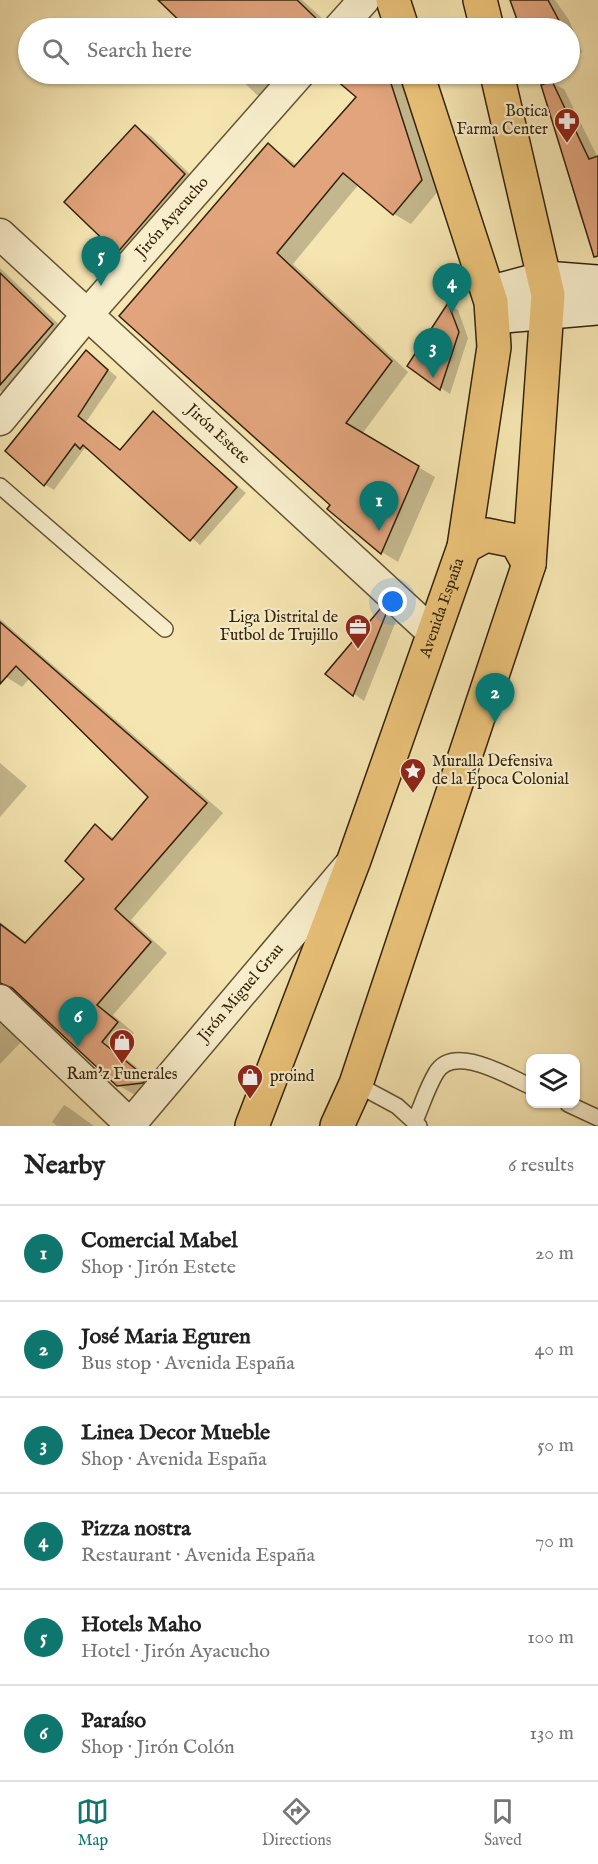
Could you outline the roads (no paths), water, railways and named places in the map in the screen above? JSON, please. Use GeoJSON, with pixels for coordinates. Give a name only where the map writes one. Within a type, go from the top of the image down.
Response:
{"type":"FeatureCollection","features":[{"type":"Feature","properties":{"kind":"main road"},"geometry":{"type":"LineString","coordinates":[[393,0],[399,18]]}},
{"type":"Feature","properties":{"kind":"main road"},"geometry":{"type":"LineString","coordinates":[[480,0],[484,18]]}},
{"type":"Feature","properties":{"kind":"main road","name":"Avenida España"},"geometry":{"type":"LineString","coordinates":[[252,1126],[354,860],[464,548],[494,347],[491,305],[420,84]]}},
{"type":"Feature","properties":{"kind":"main road"},"geometry":{"type":"LineString","coordinates":[[336,1126],[356,1084],[529,564],[548,311],[545,278],[499,84]]}},
{"type":"Feature","properties":{"kind":"main road"},"geometry":{"type":"LineString","coordinates":[[491,305],[545,278],[598,282]]}},
{"type":"Feature","properties":{"kind":"main road"},"geometry":{"type":"LineString","coordinates":[[491,305],[548,311],[598,308]]}},
{"type":"Feature","properties":{"kind":"main road"},"geometry":{"type":"LineString","coordinates":[[464,548],[486,535],[516,541],[529,564]]}},
{"type":"Feature","properties":{"kind":"street"},"geometry":{"type":"LineString","coordinates":[[348,18],[364,0]]}},
{"type":"Feature","properties":{"kind":"street","name":"Jirón Ayacucho"},"geometry":{"type":"LineString","coordinates":[[0,420],[86,316],[290,84]]}},
{"type":"Feature","properties":{"kind":"street","name":"Jirón Estete"},"geometry":{"type":"LineString","coordinates":[[0,234],[86,316],[434,634]]}},
{"type":"Feature","properties":{"kind":"street","name":"Jirón Miguel Grau"},"geometry":{"type":"LineString","coordinates":[[130,1125],[354,860]]}},
{"type":"Feature","properties":{"kind":"street"},"geometry":{"type":"LineString","coordinates":[[0,1000],[130,1125]]}},
{"type":"Feature","properties":{"kind":"lane"},"geometry":{"type":"LineString","coordinates":[[0,486],[165,629]]}},
{"type":"Feature","properties":{"kind":"lane"},"geometry":{"type":"LineString","coordinates":[[356,1084],[397,1106],[417,1124],[437,1071],[450,1060],[469,1060],[526,1084]]}},
{"type":"Feature","properties":{"kind":"lane"},"geometry":{"type":"LineString","coordinates":[[577,1108],[598,1118]]}},
{"type":"Feature","properties":{"kind":"place","name":"Botica Farma Center"},"geometry":{"type":"Point","coordinates":[567,144]}},
{"type":"Feature","properties":{"kind":"place","name":"Hotels Maho"},"geometry":{"type":"Point","coordinates":[101,286]}},
{"type":"Feature","properties":{"kind":"place","name":"Pizza nostra"},"geometry":{"type":"Point","coordinates":[452,313]}},
{"type":"Feature","properties":{"kind":"place","name":"Linea Decor Mueble"},"geometry":{"type":"Point","coordinates":[433,378]}},
{"type":"Feature","properties":{"kind":"place","name":"Comercial Mabel"},"geometry":{"type":"Point","coordinates":[379,531]}},
{"type":"Feature","properties":{"kind":"place","name":"Liga Distrital de Futbol de Trujillo"},"geometry":{"type":"Point","coordinates":[358,650]}},
{"type":"Feature","properties":{"kind":"place","name":"José Maria Eguren"},"geometry":{"type":"Point","coordinates":[495,723]}},
{"type":"Feature","properties":{"kind":"place","name":"Muralla Defensiva de la Época Colonial"},"geometry":{"type":"Point","coordinates":[413,794]}},
{"type":"Feature","properties":{"kind":"place","name":"Paraíso"},"geometry":{"type":"Point","coordinates":[78,1047]}},
{"type":"Feature","properties":{"kind":"place","name":"Ram'z Funerales"},"geometry":{"type":"Point","coordinates":[122,1065]}},
{"type":"Feature","properties":{"kind":"place","name":"proind"},"geometry":{"type":"Point","coordinates":[250,1100]}}]}
